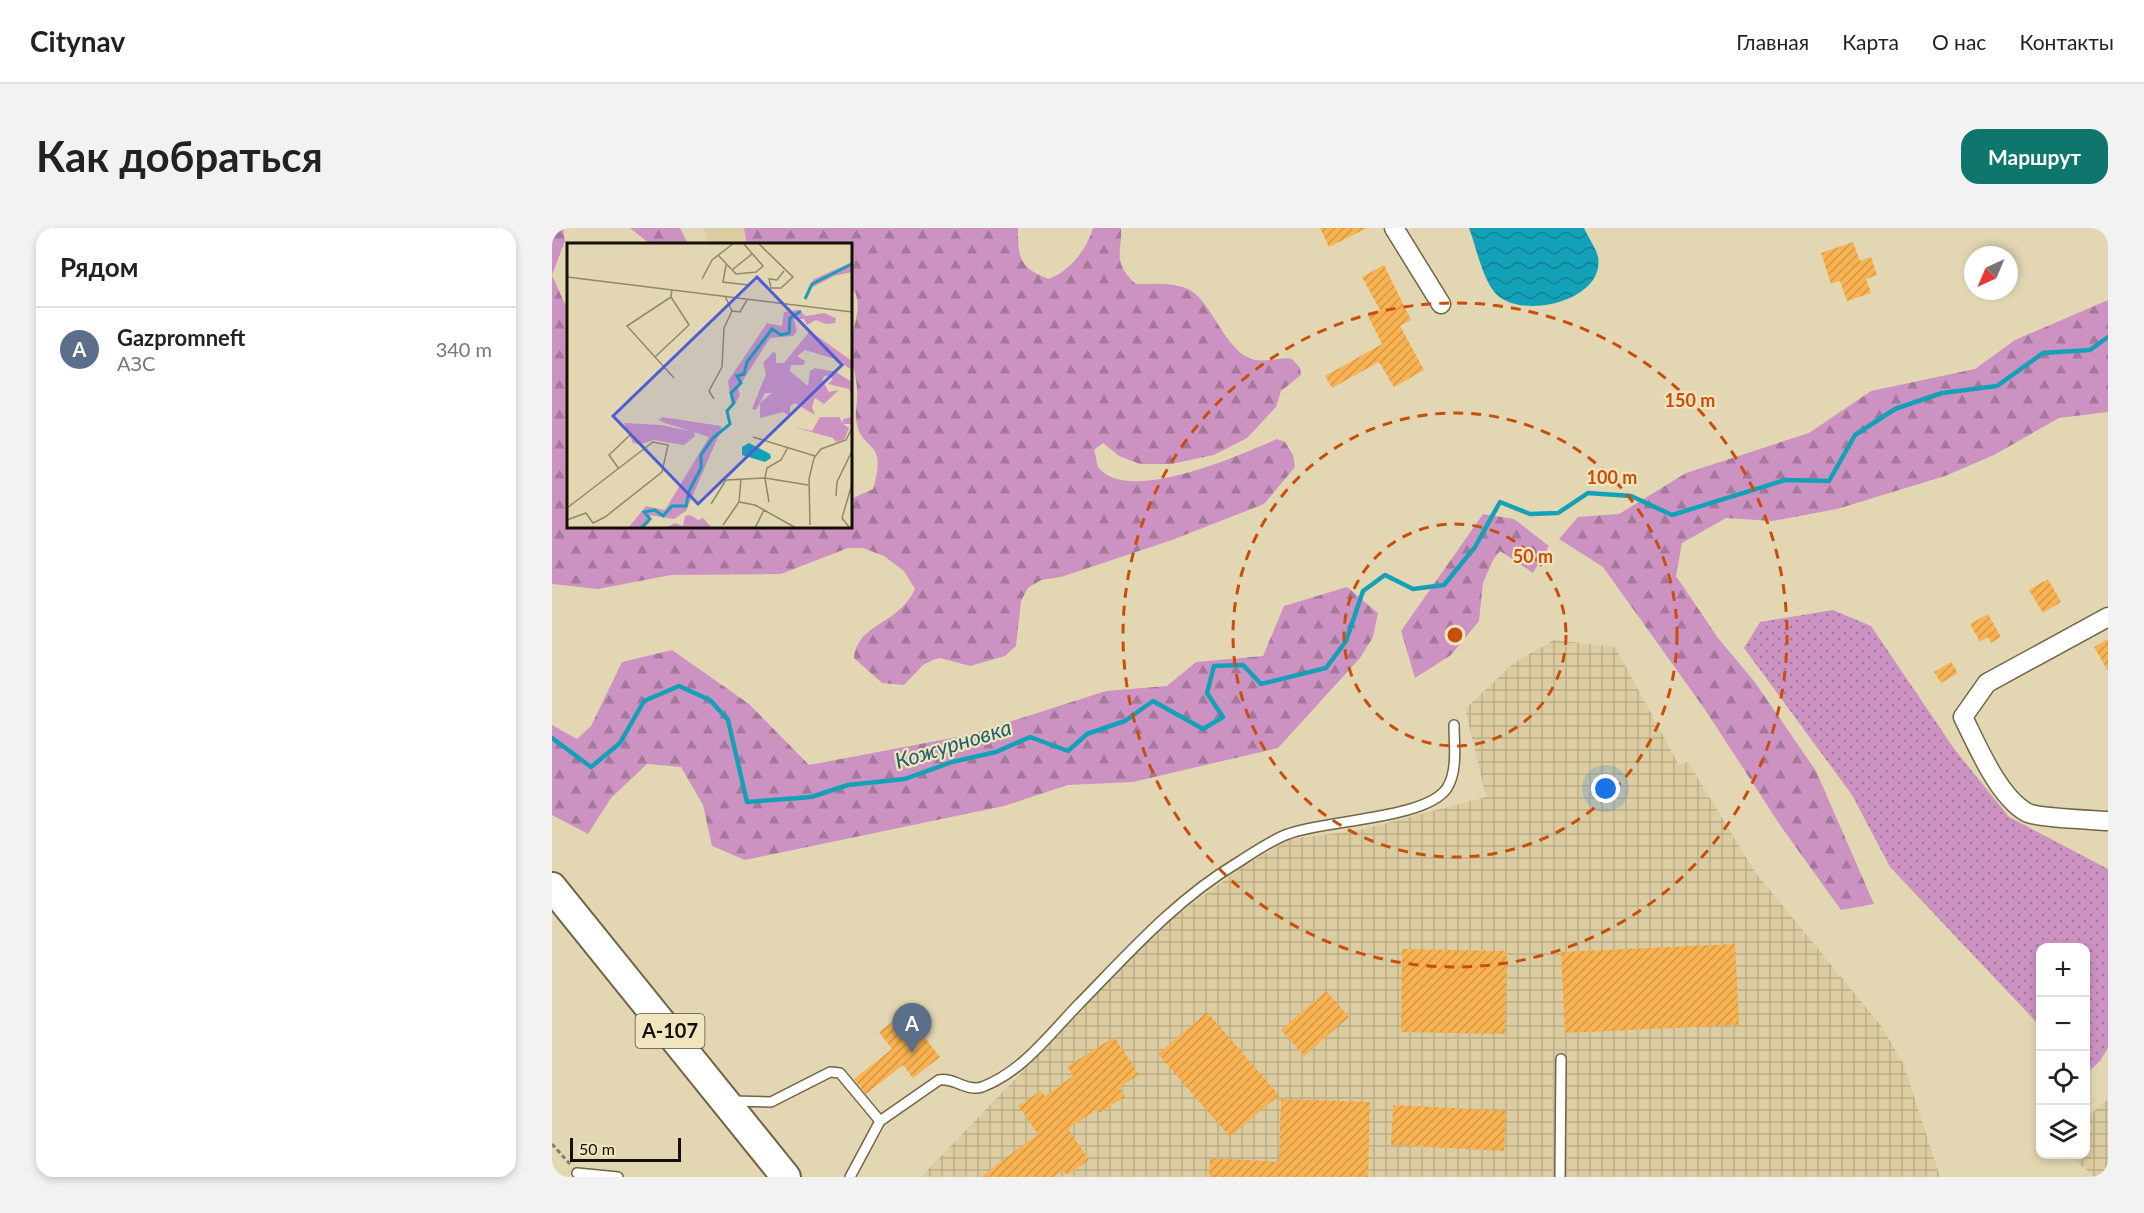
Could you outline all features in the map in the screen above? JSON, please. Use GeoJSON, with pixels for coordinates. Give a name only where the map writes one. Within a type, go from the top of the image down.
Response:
{"type":"FeatureCollection","features":[{"type":"Feature","properties":{"kind":"highway","name":"А-107"},"geometry":{"type":"LineString","coordinates":[[552,887],[786,1177]]}},
{"type":"Feature","properties":{"kind":"street"},"geometry":{"type":"LineString","coordinates":[[1394,228],[1441,303]]}},
{"type":"Feature","properties":{"kind":"street"},"geometry":{"type":"LineString","coordinates":[[2108,617],[1987,682],[1962,717],[1983,758],[2007,794],[2027,813],[2108,821]]}},
{"type":"Feature","properties":{"kind":"lane"},"geometry":{"type":"LineString","coordinates":[[850,1177],[880,1121],[939,1080],[946,1078],[971,1089],[981,1087],[1012,1071],[1157,924],[1192,894],[1243,859],[1288,834],[1416,807],[1438,798],[1448,787],[1453,773],[1454,725]]}},
{"type":"Feature","properties":{"kind":"lane"},"geometry":{"type":"LineString","coordinates":[[1560,1177],[1561,1059]]}},
{"type":"Feature","properties":{"kind":"lane"},"geometry":{"type":"LineString","coordinates":[[726,1101],[771,1102],[830,1072],[840,1073],[880,1121]]}},
{"type":"Feature","properties":{"kind":"lane"},"geometry":{"type":"LineString","coordinates":[[577,1173],[618,1177]]}},
{"type":"Feature","properties":{"kind":"path"},"geometry":{"type":"LineString","coordinates":[[552,1144],[577,1173]]}},
{"type":"Feature","properties":{"kind":"shaded area"},"geometry":{"type":"Polygon","coordinates":[[[703,228],[791,228],[754,243],[710,243],[703,228]]]}},
{"type":"Feature","properties":{"kind":"shaded area"},"geometry":{"type":"Polygon","coordinates":[[[1554,640],[1615,647],[1679,765],[1688,762],[1755,872],[1882,1027],[1904,1065],[1940,1177],[921,1177],[1160,928],[1245,865],[1290,839],[1360,830],[1486,797],[1465,709],[1515,662],[1554,640]]]}},
{"type":"Feature","properties":{"kind":"shaded area"},"geometry":{"type":"Polygon","coordinates":[[[2108,1099],[2108,1177],[2095,1177],[2073,1159],[2090,1159],[2090,1115],[2108,1099]]]}},
{"type":"Feature","properties":{"kind":"green space"},"geometry":{"type":"Polygon","coordinates":[[[552,228],[563,228],[565,241],[552,275],[552,228]]]}},
{"type":"Feature","properties":{"kind":"green space"},"geometry":{"type":"Polygon","coordinates":[[[630,228],[680,228],[688,243],[649,243],[630,228]]]}},
{"type":"Feature","properties":{"kind":"green space"},"geometry":{"type":"Polygon","coordinates":[[[744,228],[1018,228],[1022,260],[1031,270],[1049,279],[1071,265],[1086,244],[1093,228],[1121,228],[1121,264],[1136,284],[1168,284],[1186,288],[1195,293],[1203,302],[1227,337],[1244,356],[1255,360],[1292,359],[1300,368],[1301,375],[1281,391],[1276,407],[1247,438],[1214,455],[1171,464],[1140,464],[1119,456],[1103,443],[1094,450],[1099,468],[1114,478],[1134,481],[1159,479],[1186,473],[1213,465],[1277,439],[1285,442],[1293,455],[1295,467],[1264,504],[1172,540],[1061,577],[1041,580],[1028,588],[1021,601],[1016,646],[1005,656],[970,666],[940,658],[923,665],[904,685],[882,683],[854,658],[857,646],[870,630],[899,610],[915,589],[904,571],[884,556],[863,548],[848,548],[781,574],[671,575],[598,589],[552,584],[552,275],[567,309],[567,528],[852,528],[852,499],[873,489],[878,461],[876,453],[859,430],[856,419],[857,386],[852,356],[852,338],[858,306],[855,292],[852,292],[852,243],[747,243],[744,228]]]}},
{"type":"Feature","properties":{"kind":"green space"},"geometry":{"type":"Polygon","coordinates":[[[2108,300],[2108,412],[2059,418],[1994,455],[1945,476],[1837,509],[1772,521],[1726,518],[1682,543],[1676,576],[1718,638],[1754,681],[1816,771],[1874,904],[1841,910],[1782,828],[1706,711],[1603,567],[1559,539],[1578,517],[1619,514],[1686,473],[1809,433],[1871,391],[1975,369],[2015,340],[2108,300]]]}},
{"type":"Feature","properties":{"kind":"green space"},"geometry":{"type":"Polygon","coordinates":[[[1483,514],[1514,519],[1549,546],[1533,573],[1500,551],[1493,560],[1483,583],[1479,621],[1451,655],[1415,678],[1401,631],[1483,514]]]}},
{"type":"Feature","properties":{"kind":"green space"},"geometry":{"type":"Polygon","coordinates":[[[1347,587],[1378,613],[1373,637],[1360,658],[1278,748],[1133,782],[1068,785],[1004,806],[745,860],[712,846],[703,805],[681,767],[647,764],[611,798],[588,834],[552,815],[552,725],[577,739],[591,726],[622,662],[672,650],[749,704],[809,765],[968,735],[1106,691],[1167,686],[1196,662],[1263,656],[1284,606],[1347,587]]]}},
{"type":"Feature","properties":{"kind":"green space"},"geometry":{"type":"Polygon","coordinates":[[[1833,610],[1871,626],[1955,750],[2009,817],[2108,869],[2108,1048],[2100,1061],[2090,1070],[2090,943],[2036,943],[2036,1022],[1890,867],[1852,795],[1744,648],[1760,622],[1833,610]]]}},
{"type":"Feature","properties":{"kind":"water"},"geometry":{"type":"Polygon","coordinates":[[[1469,228],[1584,228],[1596,250],[1597,273],[1588,286],[1574,296],[1556,303],[1537,306],[1519,305],[1503,299],[1492,289],[1469,228]]]}},
{"type":"Feature","properties":{"kind":"building"},"geometry":{"type":"Polygon","coordinates":[[[1320,228],[1367,228],[1329,247],[1320,228]]]}},
{"type":"Feature","properties":{"kind":"building"},"geometry":{"type":"Polygon","coordinates":[[[1853,242],[1860,261],[1871,257],[1877,275],[1866,279],[1871,293],[1847,301],[1840,281],[1831,284],[1821,253],[1853,242]]]}},
{"type":"Feature","properties":{"kind":"building"},"geometry":{"type":"Polygon","coordinates":[[[1384,265],[1411,320],[1400,326],[1424,370],[1394,387],[1379,362],[1332,388],[1325,376],[1382,344],[1368,316],[1380,310],[1362,277],[1384,265]]]}},
{"type":"Feature","properties":{"kind":"building"},"geometry":{"type":"Polygon","coordinates":[[[2048,579],[2061,602],[2043,613],[2029,590],[2048,579]]]}},
{"type":"Feature","properties":{"kind":"building"},"geometry":{"type":"Polygon","coordinates":[[[1988,614],[2001,637],[1991,643],[1988,637],[1980,642],[1970,624],[1988,614]]]}},
{"type":"Feature","properties":{"kind":"building"},"geometry":{"type":"Polygon","coordinates":[[[2108,639],[2108,671],[2094,647],[2108,639]]]}},
{"type":"Feature","properties":{"kind":"building"},"geometry":{"type":"Polygon","coordinates":[[[1951,662],[1958,673],[1941,683],[1934,672],[1951,662]]]}},
{"type":"Feature","properties":{"kind":"building"},"geometry":{"type":"Polygon","coordinates":[[[1735,944],[1739,1025],[1565,1033],[1561,952],[1735,944]]]}},
{"type":"Feature","properties":{"kind":"building"},"geometry":{"type":"Polygon","coordinates":[[[1402,949],[1507,951],[1505,1034],[1401,1032],[1402,949]]]}},
{"type":"Feature","properties":{"kind":"building"},"geometry":{"type":"Polygon","coordinates":[[[1326,991],[1349,1017],[1304,1056],[1281,1030],[1326,991]]]}},
{"type":"Feature","properties":{"kind":"building"},"geometry":{"type":"Polygon","coordinates":[[[905,1012],[940,1057],[913,1078],[903,1065],[866,1094],[854,1079],[892,1049],[879,1032],[905,1012]]]}},
{"type":"Feature","properties":{"kind":"building"},"geometry":{"type":"Polygon","coordinates":[[[1207,1012],[1279,1095],[1230,1137],[1158,1054],[1207,1012]]]}},
{"type":"Feature","properties":{"kind":"building"},"geometry":{"type":"Polygon","coordinates":[[[1114,1037],[1139,1074],[1119,1088],[1125,1096],[1100,1113],[1097,1109],[1068,1129],[1089,1160],[1067,1175],[1063,1170],[1054,1177],[981,1177],[1038,1134],[1018,1106],[1041,1091],[1045,1096],[1073,1076],[1067,1067],[1114,1037]]]}},
{"type":"Feature","properties":{"kind":"building"},"geometry":{"type":"Polygon","coordinates":[[[1281,1099],[1370,1102],[1368,1177],[1209,1177],[1210,1158],[1279,1162],[1281,1099]]]}},
{"type":"Feature","properties":{"kind":"building"},"geometry":{"type":"Polygon","coordinates":[[[1393,1105],[1506,1111],[1504,1151],[1391,1145],[1393,1105]]]}},
{"type":"Feature","properties":{"kind":"waterway","name":"Кожурновка"},"geometry":{"type":"LineString","coordinates":[[552,738],[591,767],[620,743],[644,701],[679,686],[710,700],[728,720],[747,802],[811,797],[848,785],[905,779],[952,762],[996,752],[1030,737],[1068,751],[1087,734],[1125,721],[1153,701],[1203,729],[1223,717],[1207,693],[1214,666],[1243,665],[1261,684],[1326,668],[1346,641],[1363,591],[1385,575],[1413,589],[1444,585],[1475,547],[1500,502],[1530,514],[1558,513],[1588,493],[1631,496],[1672,515],[1785,480],[1829,481],[1855,435],[1895,409],[1942,393],[1997,386],[2043,353],[2090,350],[2108,337]]}},
{"type":"Feature","properties":{"kind":"place","name":"Gazpromneft"},"geometry":{"type":"Point","coordinates":[912,1053]}}]}
